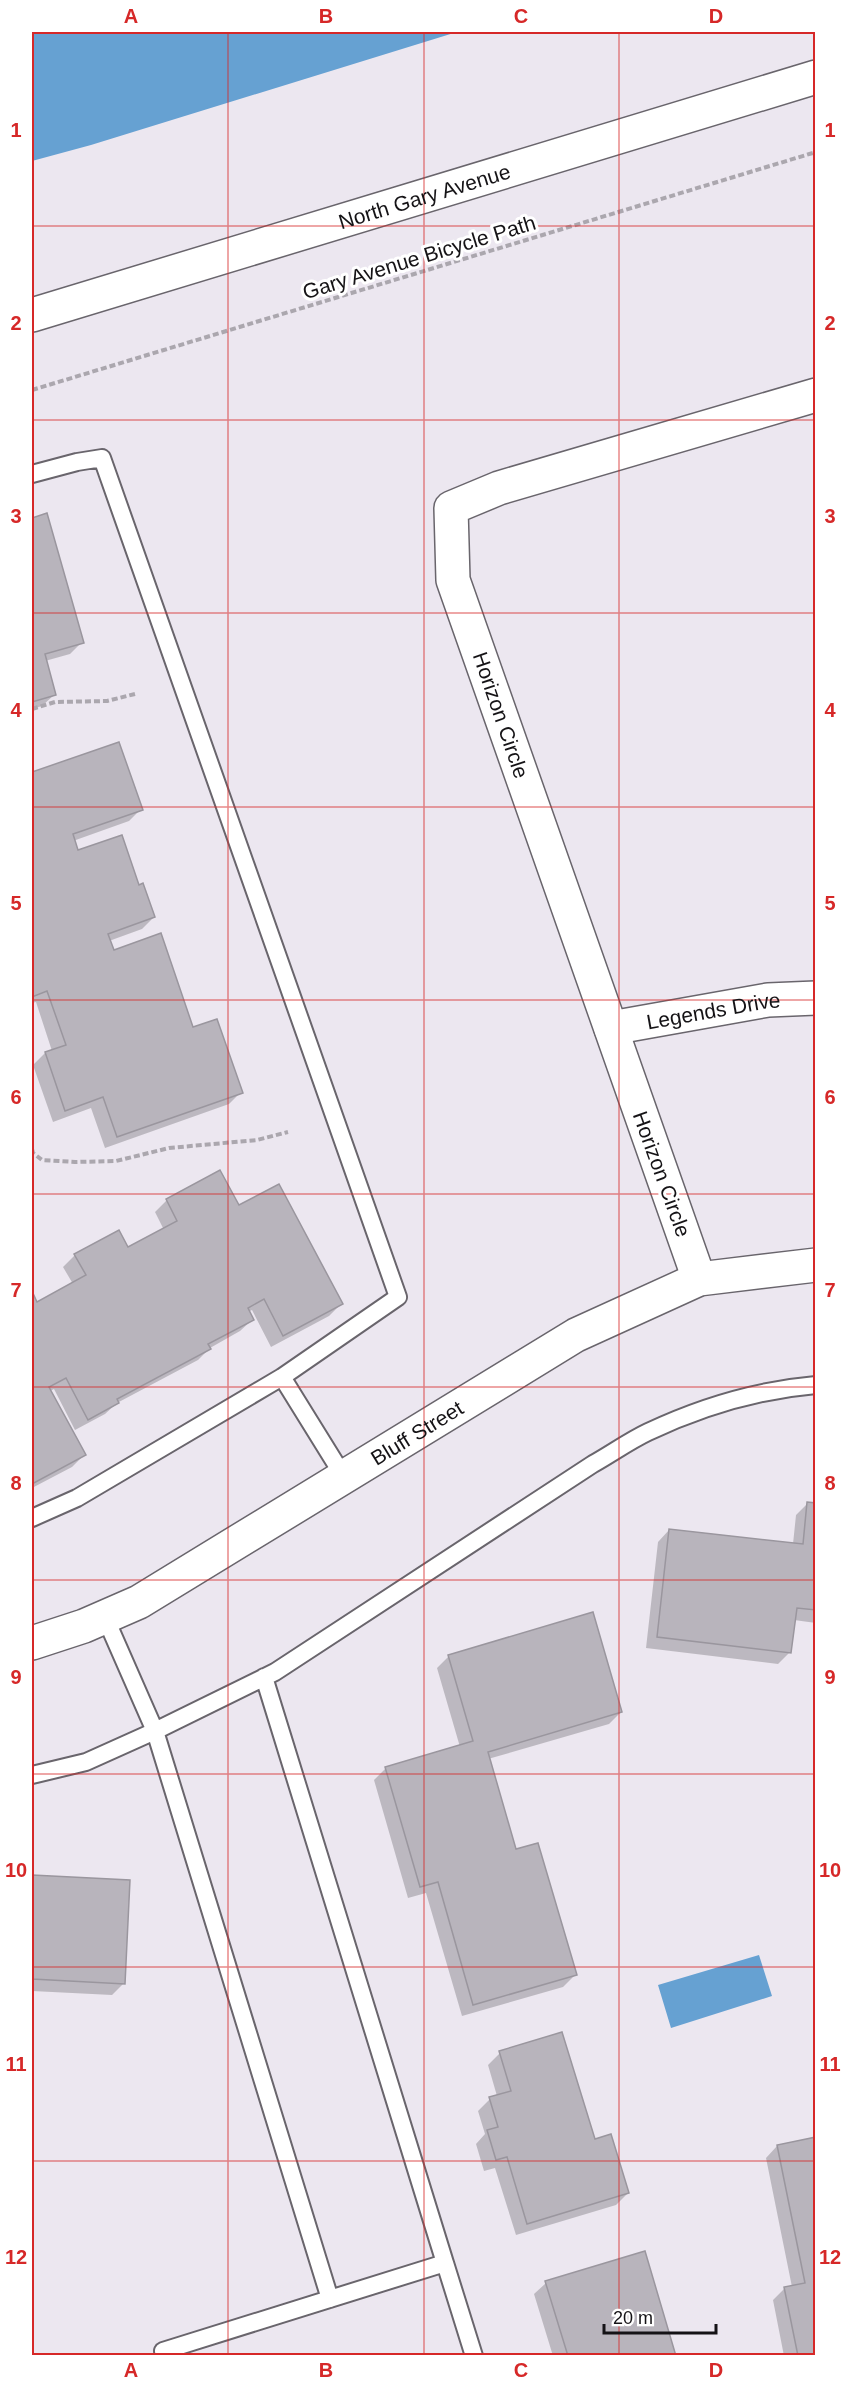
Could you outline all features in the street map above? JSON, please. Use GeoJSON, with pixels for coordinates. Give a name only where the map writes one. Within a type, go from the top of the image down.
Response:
{"type":"FeatureCollection","features":[{"type":"Feature","properties":{"kind":"street","name":"North Gary Avenue"},"geometry":{"type":"LineString","coordinates":[[32,315],[816,77]]}},
{"type":"Feature","properties":{"kind":"street","name":"Horizon Circle"},"geometry":{"type":"LineString","coordinates":[[699,1279],[453,580],[451,508],[499,488],[816,395]]}},
{"type":"Feature","properties":{"kind":"street","name":"Legends Drive"},"geometry":{"type":"LineString","coordinates":[[611,1028],[768,1000],[816,998]]}},
{"type":"Feature","properties":{"kind":"street","name":"Bluff Street"},"geometry":{"type":"LineString","coordinates":[[32,1643],[140,1602],[576,1335],[699,1279],[816,1265]]}},
{"type":"Feature","properties":{"kind":"lane"},"geometry":{"type":"LineString","coordinates":[[32,474],[102,458],[398,1297],[282,1377],[77,1498],[32,1518]]}},
{"type":"Feature","properties":{"kind":"lane"},"geometry":{"type":"LineString","coordinates":[[282,1377],[344,1477]]}},
{"type":"Feature","properties":{"kind":"lane"},"geometry":{"type":"LineString","coordinates":[[32,1775],[86,1762],[264,1677],[593,1464],[647,1432],[701,1410],[749,1396],[816,1385]]}},
{"type":"Feature","properties":{"kind":"lane"},"geometry":{"type":"LineString","coordinates":[[105,1617],[155,1731],[330,2299]]}},
{"type":"Feature","properties":{"kind":"lane"},"geometry":{"type":"LineString","coordinates":[[264,1677],[474,2355]]}},
{"type":"Feature","properties":{"kind":"lane"},"geometry":{"type":"LineString","coordinates":[[165,2355],[163,2351],[445,2263]]}},
{"type":"Feature","properties":{"kind":"path","name":"Gary Avenue Bicycle Path"},"geometry":{"type":"LineString","coordinates":[[32,390],[816,152]]}},
{"type":"Feature","properties":{"kind":"path"},"geometry":{"type":"LineString","coordinates":[[32,709],[55,702],[107,701],[135,694]]}},
{"type":"Feature","properties":{"kind":"path"},"geometry":{"type":"LineString","coordinates":[[32,1151],[42,1160],[116,1161],[169,1148],[258,1140],[288,1132]]}},
{"type":"Feature","properties":{"kind":"path"},"geometry":{"type":"LineString","coordinates":[[32,1151],[32,1159]]}},
{"type":"Feature","properties":{"kind":"water"},"geometry":{"type":"Polygon","coordinates":[[[32,32],[104,32],[111,34],[122,32],[457,32],[91,145],[32,161],[32,32]]]}},
{"type":"Feature","properties":{"kind":"water"},"geometry":{"type":"Polygon","coordinates":[[[759,1955],[772,1996],[671,2028],[658,1985],[759,1955]]]}},
{"type":"Feature","properties":{"kind":"building"},"geometry":{"type":"Polygon","coordinates":[[[47,513],[84,643],[45,654],[56,695],[32,702],[32,518],[47,513]]]}},
{"type":"Feature","properties":{"kind":"building"},"geometry":{"type":"Polygon","coordinates":[[[119,742],[143,810],[73,834],[78,850],[122,835],[139,885],[143,883],[155,917],[108,934],[114,950],[161,933],[193,1027],[217,1019],[243,1093],[117,1137],[103,1097],[65,1111],[45,1052],[66,1045],[47,991],[32,997],[32,772],[119,742]]]}},
{"type":"Feature","properties":{"kind":"building"},"geometry":{"type":"Polygon","coordinates":[[[220,1170],[239,1205],[279,1184],[343,1304],[283,1336],[264,1299],[248,1308],[254,1320],[208,1344],[211,1349],[117,1399],[119,1403],[88,1420],[66,1378],[49,1387],[86,1455],[32,1484],[32,1291],[37,1302],[86,1275],[74,1254],[119,1230],[128,1247],[177,1221],[166,1199],[220,1170]]]}},
{"type":"Feature","properties":{"kind":"building"},"geometry":{"type":"Polygon","coordinates":[[[807,1502],[816,1503],[816,1610],[797,1608],[791,1653],[657,1637],[669,1529],[803,1544],[807,1502]]]}},
{"type":"Feature","properties":{"kind":"building"},"geometry":{"type":"Polygon","coordinates":[[[593,1612],[622,1712],[488,1752],[516,1849],[538,1843],[577,1975],[473,2005],[438,1882],[420,1887],[385,1767],[473,1741],[448,1655],[593,1612]]]}},
{"type":"Feature","properties":{"kind":"building"},"geometry":{"type":"Polygon","coordinates":[[[32,1875],[130,1880],[125,1984],[32,1979],[32,1875]]]}},
{"type":"Feature","properties":{"kind":"building"},"geometry":{"type":"Polygon","coordinates":[[[562,2032],[595,2139],[611,2134],[629,2193],[527,2224],[507,2157],[496,2160],[487,2130],[498,2127],[489,2097],[511,2091],[499,2051],[562,2032]]]}},
{"type":"Feature","properties":{"kind":"building"},"geometry":{"type":"Polygon","coordinates":[[[816,2137],[816,2356],[798,2356],[784,2287],[805,2283],[777,2145],[816,2137]]]}},
{"type":"Feature","properties":{"kind":"building"},"geometry":{"type":"Polygon","coordinates":[[[645,2251],[676,2356],[568,2356],[545,2281],[645,2251]]]}}]}
